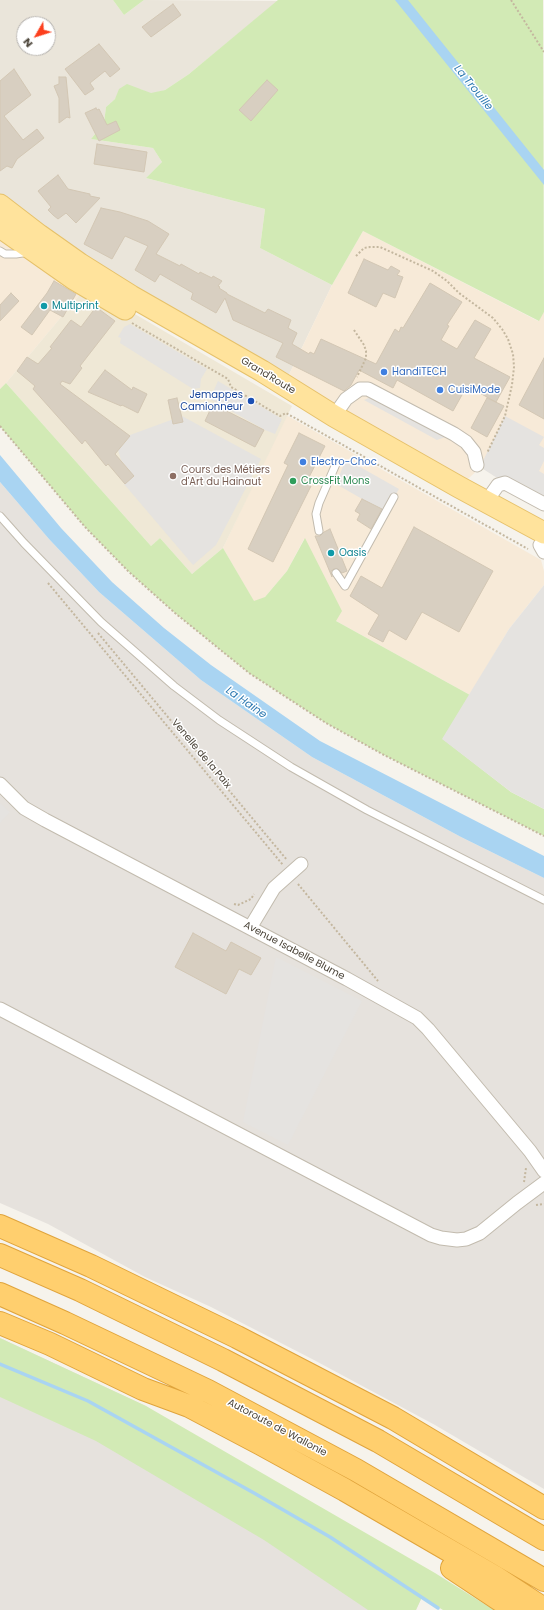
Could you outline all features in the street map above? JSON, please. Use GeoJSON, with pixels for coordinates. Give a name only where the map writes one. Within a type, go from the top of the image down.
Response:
{"type":"FeatureCollection","features":[{"type":"Feature","properties":{"kind":"highway"},"geometry":{"type":"LineString","coordinates":[[0,1226],[91,1266],[244,1341],[393,1418],[544,1508]]}},
{"type":"Feature","properties":{"kind":"highway"},"geometry":{"type":"LineString","coordinates":[[0,1255],[80,1290],[223,1360],[378,1441],[544,1539]]}},
{"type":"Feature","properties":{"kind":"highway","name":"Autoroute de Wallonie"},"geometry":{"type":"LineString","coordinates":[[0,1294],[208,1391],[356,1470],[506,1556],[544,1580]]}},
{"type":"Feature","properties":{"kind":"highway"},"geometry":{"type":"LineString","coordinates":[[0,1323],[50,1344],[143,1389],[189,1406],[345,1490],[495,1578],[544,1609]]}},
{"type":"Feature","properties":{"kind":"highway"},"geometry":{"type":"LineString","coordinates":[[143,1389],[187,1416],[254,1452],[439,1560],[515,1610]]}},
{"type":"Feature","properties":{"kind":"main road","name":"Grand'Route"},"geometry":{"type":"LineString","coordinates":[[0,205],[80,264],[131,296],[262,371],[334,416],[486,502],[541,546]]}},
{"type":"Feature","properties":{"kind":"main road","name":"Grand'Route"},"geometry":{"type":"LineString","coordinates":[[0,227],[32,251],[87,286],[292,406],[541,546]]}},
{"type":"Feature","properties":{"kind":"street"},"geometry":{"type":"LineString","coordinates":[[334,416],[346,399],[360,389],[368,389],[454,434],[466,442],[474,452],[477,465]]}},
{"type":"Feature","properties":{"kind":"street"},"geometry":{"type":"LineString","coordinates":[[486,502],[498,485],[505,483],[544,504]]}},
{"type":"Feature","properties":{"kind":"street","name":"Avenue Isabelle Blume"},"geometry":{"type":"LineString","coordinates":[[0,784],[24,808],[45,820],[410,1014],[422,1023],[530,1151],[544,1171]]}},
{"type":"Feature","properties":{"kind":"street"},"geometry":{"type":"LineString","coordinates":[[250,928],[274,888],[291,865]]}},
{"type":"Feature","properties":{"kind":"street"},"geometry":{"type":"LineString","coordinates":[[0,1009],[431,1235],[457,1240],[466,1239],[480,1234],[517,1202],[544,1183]]}},
{"type":"Feature","properties":{"kind":"lane"},"geometry":{"type":"LineString","coordinates":[[0,251],[5,254],[16,254],[32,251]]}},
{"type":"Feature","properties":{"kind":"lane"},"geometry":{"type":"LineString","coordinates":[[319,531],[316,514],[319,503],[336,464]]}},
{"type":"Feature","properties":{"kind":"lane"},"geometry":{"type":"LineString","coordinates":[[336,572],[345,586],[394,497]]}},
{"type":"Feature","properties":{"kind":"lane"},"geometry":{"type":"LineString","coordinates":[[0,516],[24,543],[101,622],[174,686],[219,720],[291,767],[360,806],[544,900]]}},
{"type":"Feature","properties":{"kind":"path"},"geometry":{"type":"LineString","coordinates":[[511,0],[544,52]]}},
{"type":"Feature","properties":{"kind":"path"},"geometry":{"type":"LineString","coordinates":[[356,256],[364,248],[380,247],[433,271],[447,281],[459,294],[493,318],[502,329],[508,339],[513,354],[514,367],[512,385],[505,416],[486,454]]}},
{"type":"Feature","properties":{"kind":"path"},"geometry":{"type":"LineString","coordinates":[[129,321],[228,380],[231,387],[280,416],[286,413],[541,546]]}},
{"type":"Feature","properties":{"kind":"path"},"geometry":{"type":"LineString","coordinates":[[346,399],[366,358],[364,345],[354,330]]}},
{"type":"Feature","properties":{"kind":"path"},"geometry":{"type":"LineString","coordinates":[[0,426],[85,527],[128,571],[175,613],[249,673],[326,723],[544,836]]}},
{"type":"Feature","properties":{"kind":"path","name":"Venelle de la Paix"},"geometry":{"type":"LineString","coordinates":[[48,583],[291,865],[381,985]]}},
{"type":"Feature","properties":{"kind":"path"},"geometry":{"type":"LineString","coordinates":[[94,629],[291,865]]}},
{"type":"Feature","properties":{"kind":"path"},"geometry":{"type":"LineString","coordinates":[[287,860],[291,865]]}},
{"type":"Feature","properties":{"kind":"path"},"geometry":{"type":"LineString","coordinates":[[287,860],[291,865]]}},
{"type":"Feature","properties":{"kind":"path"},"geometry":{"type":"LineString","coordinates":[[233,904],[238,905],[251,899],[255,893]]}},
{"type":"Feature","properties":{"kind":"path"},"geometry":{"type":"LineString","coordinates":[[520,1187],[525,1181],[527,1165]]}},
{"type":"Feature","properties":{"kind":"shaded area"},"geometry":{"type":"Polygon","coordinates":[[[0,0],[113,0],[124,15],[144,0],[278,1],[189,74],[165,90],[151,94],[140,89],[115,99],[106,107],[104,123],[91,139],[153,148],[162,162],[146,178],[265,209],[260,248],[332,285],[284,385],[0,217],[0,0]]]}},
{"type":"Feature","properties":{"kind":"shaded area"},"geometry":{"type":"Polygon","coordinates":[[[0,217],[87,286],[0,389],[0,217]]]}},
{"type":"Feature","properties":{"kind":"shaded area"},"geometry":{"type":"Polygon","coordinates":[[[363,231],[538,321],[544,312],[544,504],[505,483],[481,467],[459,487],[284,385],[332,285],[363,231]]]}},
{"type":"Feature","properties":{"kind":"shaded area","name":"Cours des Métiers d'Art du Hainaut"},"geometry":{"type":"Polygon","coordinates":[[[87,286],[292,406],[223,548],[192,574],[160,538],[151,546],[6,383],[87,286]]]}},
{"type":"Feature","properties":{"kind":"shaded area"},"geometry":{"type":"Polygon","coordinates":[[[130,324],[207,369],[201,379],[200,388],[193,389],[120,343],[121,338],[118,337],[124,327],[130,324]]]}},
{"type":"Feature","properties":{"kind":"shaded area"},"geometry":{"type":"Polygon","coordinates":[[[218,381],[282,419],[275,434],[265,430],[210,399],[218,381]]]}},
{"type":"Feature","properties":{"kind":"shaded area"},"geometry":{"type":"Polygon","coordinates":[[[378,394],[454,434],[437,440],[364,400],[378,394]]]}},
{"type":"Feature","properties":{"kind":"shaded area"},"geometry":{"type":"Polygon","coordinates":[[[286,415],[541,560],[544,571],[544,585],[509,629],[470,695],[336,621],[304,539],[287,571],[265,597],[254,602],[223,548],[286,415]]]}},
{"type":"Feature","properties":{"kind":"shaded area"},"geometry":{"type":"Polygon","coordinates":[[[182,416],[261,459],[216,545],[193,565],[124,484],[133,476],[121,460],[118,450],[130,435],[182,416]]]}},
{"type":"Feature","properties":{"kind":"shaded area"},"geometry":{"type":"Polygon","coordinates":[[[505,416],[544,437],[539,445],[544,448],[544,461],[539,471],[544,474],[544,504],[505,483],[480,467],[505,416]]]}},
{"type":"Feature","properties":{"kind":"shaded area"},"geometry":{"type":"Polygon","coordinates":[[[346,459],[399,489],[385,512],[336,484],[346,459]]]}},
{"type":"Feature","properties":{"kind":"shaded area"},"geometry":{"type":"Polygon","coordinates":[[[0,482],[49,539],[99,592],[201,680],[312,757],[461,837],[544,878],[544,1489],[435,1425],[314,1360],[211,1307],[145,1277],[48,1224],[0,1203],[0,482]]]}},
{"type":"Feature","properties":{"kind":"shaded area"},"geometry":{"type":"Polygon","coordinates":[[[544,585],[544,809],[511,792],[442,739],[509,629],[544,585]]]}},
{"type":"Feature","properties":{"kind":"shaded area"},"geometry":{"type":"Polygon","coordinates":[[[0,803],[10,812],[0,823],[0,803]]]}},
{"type":"Feature","properties":{"kind":"shaded area"},"geometry":{"type":"Polygon","coordinates":[[[276,957],[362,1001],[288,1145],[243,1122],[276,957]]]}},
{"type":"Feature","properties":{"kind":"shaded area"},"geometry":{"type":"Polygon","coordinates":[[[0,1338],[146,1406],[422,1597],[416,1610],[0,1610],[0,1338]]]}},
{"type":"Feature","properties":{"kind":"green space"},"geometry":{"type":"Polygon","coordinates":[[[113,0],[144,0],[124,15],[113,0]]]}},
{"type":"Feature","properties":{"kind":"green space"},"geometry":{"type":"Polygon","coordinates":[[[278,0],[543,0],[544,312],[539,321],[363,231],[332,285],[260,248],[265,209],[146,178],[162,162],[153,148],[91,139],[104,123],[106,107],[115,99],[119,89],[127,84],[151,93],[165,90],[189,74],[278,0]]]}},
{"type":"Feature","properties":{"kind":"green space"},"geometry":{"type":"Polygon","coordinates":[[[6,383],[151,546],[160,538],[192,574],[223,548],[254,601],[265,597],[287,571],[305,538],[342,611],[336,621],[470,695],[443,739],[511,792],[544,809],[544,836],[384,755],[326,723],[249,673],[175,613],[128,571],[85,527],[0,426],[0,389],[6,383]]]}},
{"type":"Feature","properties":{"kind":"green space"},"geometry":{"type":"Polygon","coordinates":[[[0,1338],[146,1406],[435,1573],[494,1610],[443,1610],[422,1597],[416,1610],[368,1610],[264,1540],[96,1441],[0,1397],[0,1338]]]}},
{"type":"Feature","properties":{"kind":"water","name":"La Trouille"},"geometry":{"type":"Polygon","coordinates":[[[395,0],[408,0],[544,170],[544,185],[395,0]]]}},
{"type":"Feature","properties":{"kind":"water","name":"La Haine"},"geometry":{"type":"Polygon","coordinates":[[[0,455],[61,528],[112,582],[164,628],[211,665],[320,741],[544,856],[544,878],[461,837],[312,757],[201,680],[99,592],[49,539],[0,482],[0,455]]]}},
{"type":"Feature","properties":{"kind":"building"},"geometry":{"type":"Polygon","coordinates":[[[173,4],[181,15],[151,37],[142,27],[173,4]]]}},
{"type":"Feature","properties":{"kind":"building"},"geometry":{"type":"Polygon","coordinates":[[[99,44],[120,69],[110,77],[105,71],[90,83],[94,89],[85,95],[65,69],[99,44]]]}},
{"type":"Feature","properties":{"kind":"building"},"geometry":{"type":"Polygon","coordinates":[[[14,69],[31,95],[4,116],[23,140],[37,129],[44,138],[17,159],[12,168],[7,166],[0,171],[0,81],[14,69]]]}},
{"type":"Feature","properties":{"kind":"building"},"geometry":{"type":"Polygon","coordinates":[[[59,77],[66,77],[70,118],[67,117],[59,123],[59,98],[54,86],[59,84],[59,77]]]}},
{"type":"Feature","properties":{"kind":"building"},"geometry":{"type":"Polygon","coordinates":[[[267,80],[278,90],[251,121],[239,110],[267,80]]]}},
{"type":"Feature","properties":{"kind":"building"},"geometry":{"type":"Polygon","coordinates":[[[96,108],[97,110],[99,109],[107,125],[116,121],[120,130],[99,141],[85,113],[96,108]]]}},
{"type":"Feature","properties":{"kind":"building"},"geometry":{"type":"Polygon","coordinates":[[[97,144],[147,152],[144,172],[94,164],[97,144]]]}},
{"type":"Feature","properties":{"kind":"building"},"geometry":{"type":"Polygon","coordinates":[[[58,175],[68,189],[100,198],[76,223],[66,213],[58,219],[53,215],[48,210],[51,207],[38,191],[58,175]]]}},
{"type":"Feature","properties":{"kind":"building"},"geometry":{"type":"Polygon","coordinates":[[[101,208],[120,212],[148,221],[169,234],[156,254],[180,266],[181,264],[199,274],[200,272],[212,278],[213,276],[222,281],[218,286],[227,294],[265,313],[268,309],[291,320],[288,328],[297,333],[292,344],[309,354],[310,352],[314,354],[321,339],[376,364],[395,329],[399,332],[401,327],[403,328],[430,283],[462,302],[447,325],[449,326],[441,340],[457,349],[475,320],[491,329],[474,358],[510,377],[496,402],[467,386],[453,411],[397,380],[393,388],[359,370],[351,385],[344,391],[276,357],[283,343],[233,320],[225,298],[216,313],[191,299],[193,293],[160,274],[155,282],[135,270],[148,246],[125,236],[112,259],[84,244],[101,208]]]}},
{"type":"Feature","properties":{"kind":"building"},"geometry":{"type":"Polygon","coordinates":[[[364,259],[388,270],[391,266],[400,271],[397,275],[403,277],[395,298],[383,293],[376,307],[348,293],[364,259]]]}},
{"type":"Feature","properties":{"kind":"building","name":"Multiprint"},"geometry":{"type":"Polygon","coordinates":[[[54,281],[76,294],[63,317],[50,310],[32,335],[21,327],[47,293],[54,281]]]}},
{"type":"Feature","properties":{"kind":"building"},"geometry":{"type":"Polygon","coordinates":[[[11,293],[19,301],[0,321],[0,305],[11,293]]]}},
{"type":"Feature","properties":{"kind":"building"},"geometry":{"type":"Polygon","coordinates":[[[96,307],[115,321],[80,366],[82,368],[70,384],[62,381],[60,384],[130,436],[115,454],[134,476],[125,484],[108,464],[106,466],[85,440],[82,444],[33,389],[35,386],[17,371],[27,357],[38,364],[52,348],[50,347],[71,320],[81,327],[96,307]]]}},
{"type":"Feature","properties":{"kind":"building"},"geometry":{"type":"Polygon","coordinates":[[[544,358],[544,419],[519,405],[544,358]]]}},
{"type":"Feature","properties":{"kind":"building"},"geometry":{"type":"Polygon","coordinates":[[[105,370],[132,390],[133,387],[147,394],[138,413],[88,392],[105,370]]]}},
{"type":"Feature","properties":{"kind":"building"},"geometry":{"type":"Polygon","coordinates":[[[177,398],[183,422],[173,424],[168,400],[177,398]]]}},
{"type":"Feature","properties":{"kind":"building"},"geometry":{"type":"Polygon","coordinates":[[[487,398],[504,406],[487,437],[471,428],[487,398]]]}},
{"type":"Feature","properties":{"kind":"building"},"geometry":{"type":"Polygon","coordinates":[[[213,404],[264,430],[255,447],[205,421],[213,404]]]}},
{"type":"Feature","properties":{"kind":"building"},"geometry":{"type":"Polygon","coordinates":[[[299,433],[325,446],[306,483],[311,486],[273,562],[248,549],[288,465],[284,463],[299,433]]]}},
{"type":"Feature","properties":{"kind":"building"},"geometry":{"type":"Polygon","coordinates":[[[362,499],[382,509],[371,529],[357,520],[360,514],[355,511],[362,499]]]}},
{"type":"Feature","properties":{"kind":"building"},"geometry":{"type":"Polygon","coordinates":[[[414,527],[493,571],[459,632],[422,612],[406,640],[389,630],[383,642],[368,634],[379,615],[350,596],[361,576],[382,588],[414,527]]]}},
{"type":"Feature","properties":{"kind":"building","name":"Oasis"},"geometry":{"type":"Polygon","coordinates":[[[330,529],[347,571],[342,573],[338,569],[334,569],[331,571],[332,577],[315,536],[320,536],[330,529]]]}},
{"type":"Feature","properties":{"kind":"building"},"geometry":{"type":"Polygon","coordinates":[[[193,933],[226,951],[231,942],[261,958],[251,975],[239,969],[226,994],[175,967],[193,933]]]}},
{"type":"Feature","properties":{"kind":"waterway"},"geometry":{"type":"LineString","coordinates":[[0,1364],[88,1401],[254,1493],[330,1537],[438,1608]]}},
{"type":"Feature","properties":{"kind":"place","name":"Multiprint"},"geometry":{"type":"Point","coordinates":[44,306]}},
{"type":"Feature","properties":{"kind":"place","name":"HandiTECH"},"geometry":{"type":"Point","coordinates":[384,372]}},
{"type":"Feature","properties":{"kind":"place","name":"CuisiMode"},"geometry":{"type":"Point","coordinates":[440,390]}},
{"type":"Feature","properties":{"kind":"place","name":"Jemappes Camionneur"},"geometry":{"type":"Point","coordinates":[251,401]}},
{"type":"Feature","properties":{"kind":"place","name":"Electro-Choc"},"geometry":{"type":"Point","coordinates":[303,462]}},
{"type":"Feature","properties":{"kind":"place","name":"Cours des Métiers d'Art du Hainaut"},"geometry":{"type":"Point","coordinates":[173,476]}},
{"type":"Feature","properties":{"kind":"place","name":"CrossFit Mons"},"geometry":{"type":"Point","coordinates":[293,481]}},
{"type":"Feature","properties":{"kind":"place","name":"Oasis"},"geometry":{"type":"Point","coordinates":[331,553]}}]}
